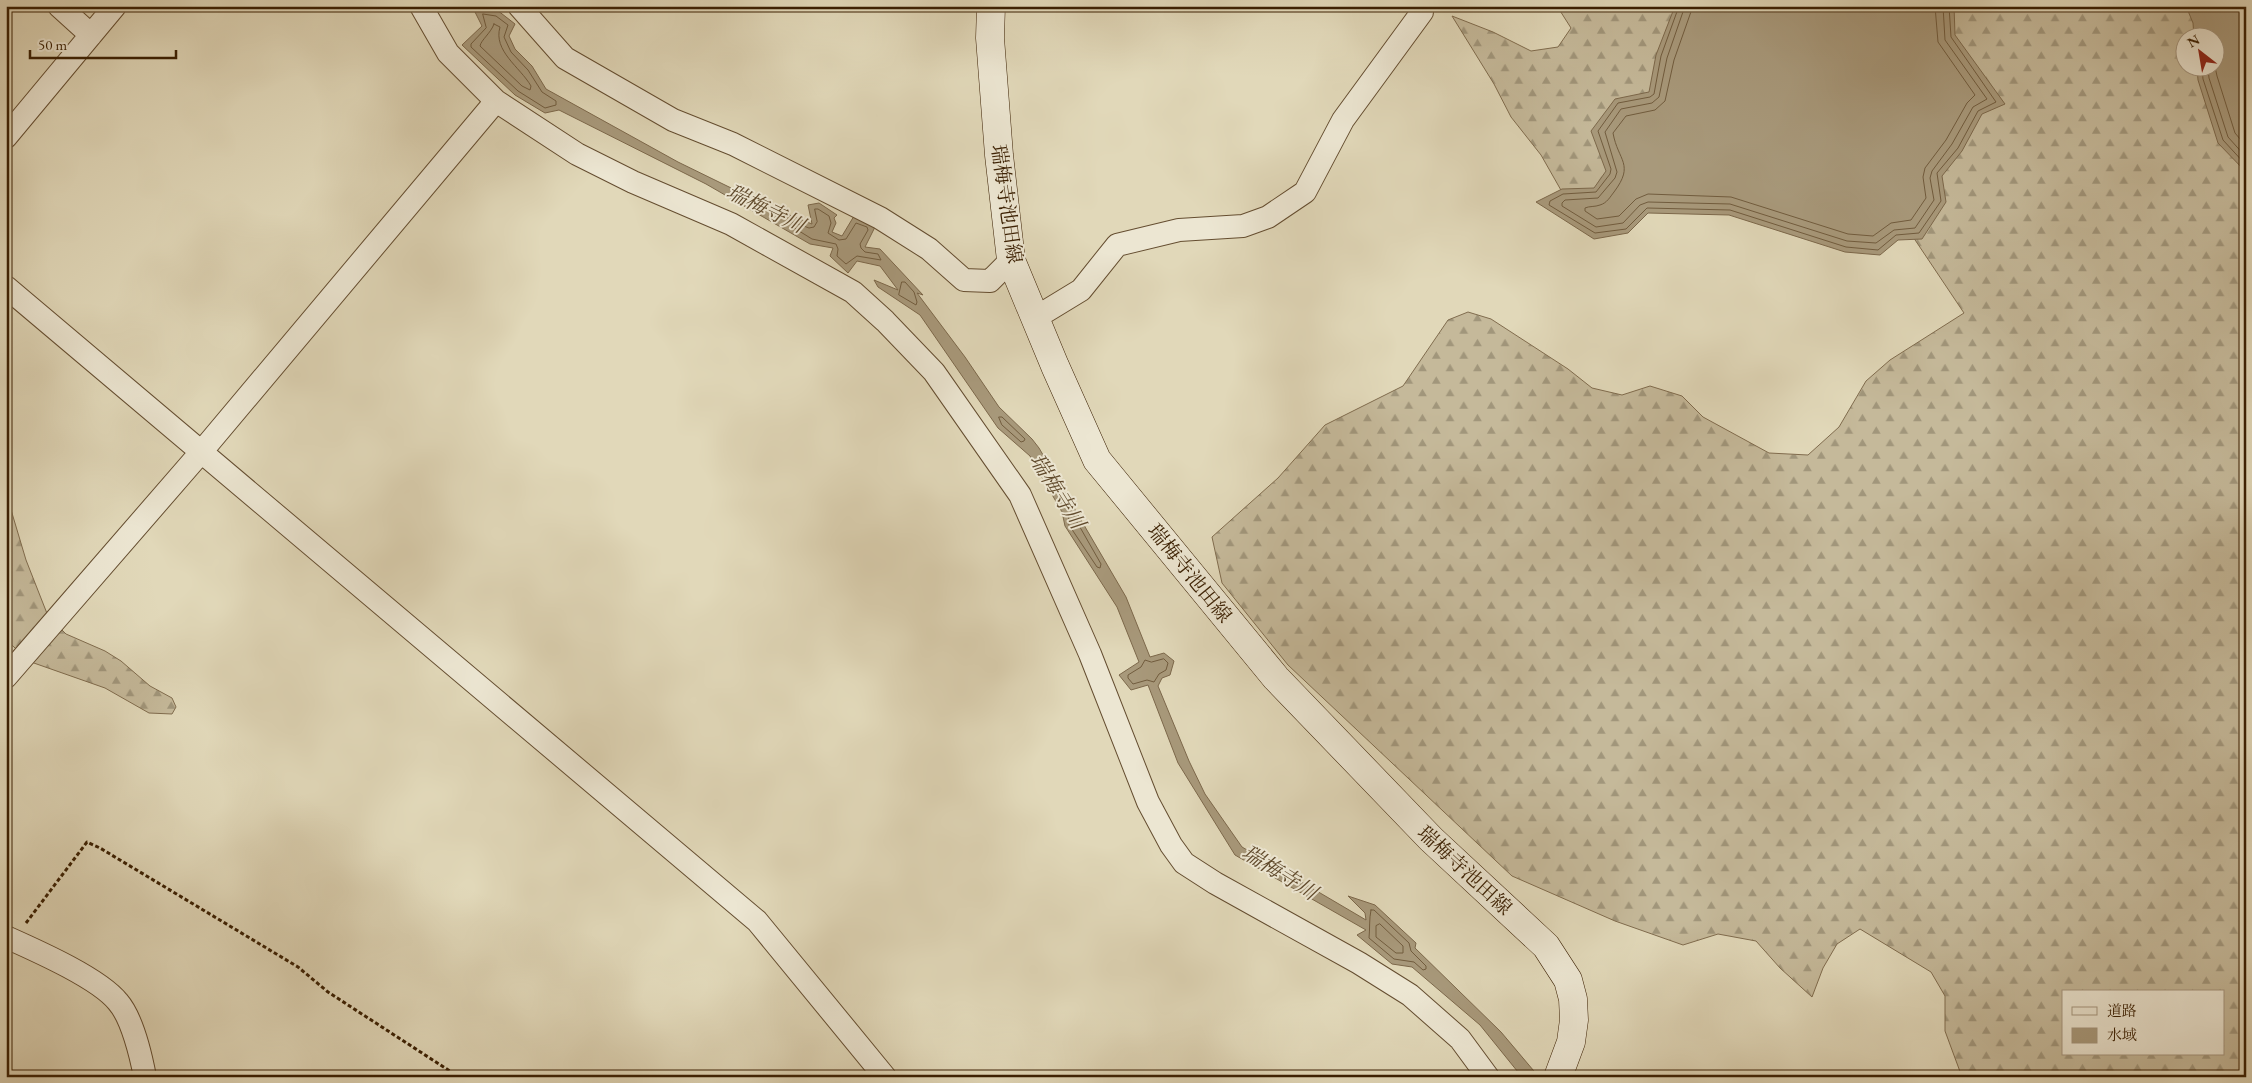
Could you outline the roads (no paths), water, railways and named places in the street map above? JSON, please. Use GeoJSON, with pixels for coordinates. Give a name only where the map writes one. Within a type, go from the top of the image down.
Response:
{"type":"FeatureCollection","features":[{"type":"Feature","properties":{"kind":"main road","name":"瑞梅寺池田線"},"geometry":{"type":"LineString","coordinates":[[991,6],[990,38],[999,155],[1011,260],[1097,460],[1276,678],[1431,839],[1539,939],[1552,954],[1568,980],[1574,1020],[1571,1042],[1558,1077]]}},
{"type":"Feature","properties":{"kind":"street"},"geometry":{"type":"LineString","coordinates":[[58,6],[91,35]]}},
{"type":"Feature","properties":{"kind":"street"},"geometry":{"type":"LineString","coordinates":[[6,137],[115,6]]}},
{"type":"Feature","properties":{"kind":"street"},"geometry":{"type":"LineString","coordinates":[[420,6],[448,53],[496,101],[577,154],[633,182],[731,224],[853,292],[885,321],[934,372],[1020,495],[1090,654],[1148,802],[1171,845],[1184,863],[1215,883],[1359,963],[1410,995],[1460,1039],[1488,1077]]}},
{"type":"Feature","properties":{"kind":"street"},"geometry":{"type":"LineString","coordinates":[[519,6],[565,58],[673,120],[733,144],[880,218],[929,249],[964,280],[990,281],[1011,260]]}},
{"type":"Feature","properties":{"kind":"street"},"geometry":{"type":"LineString","coordinates":[[1035,318],[1081,290],[1117,246],[1179,230],[1243,226],[1268,217],[1305,192],[1343,120],[1422,12],[1421,6]]}},
{"type":"Feature","properties":{"kind":"street"},"geometry":{"type":"LineString","coordinates":[[6,677],[202,451],[496,101]]}},
{"type":"Feature","properties":{"kind":"street"},"geometry":{"type":"LineString","coordinates":[[6,287],[757,921],[885,1077]]}},
{"type":"Feature","properties":{"kind":"street"},"geometry":{"type":"LineString","coordinates":[[10,939],[91,979],[119,1002],[138,1045],[144,1077]]}},
{"type":"Feature","properties":{"kind":"water","name":"瑞梅寺川"},"geometry":{"type":"Polygon","coordinates":[[[472,6],[488,6],[491,11],[497,10],[515,24],[509,36],[515,49],[532,66],[546,89],[678,162],[772,208],[812,224],[808,205],[819,203],[837,215],[834,218],[836,223],[832,232],[842,236],[854,216],[876,225],[865,247],[880,249],[923,295],[917,293],[965,357],[999,407],[1039,448],[1126,597],[1150,657],[1164,653],[1174,661],[1170,675],[1162,678],[1158,686],[1189,761],[1205,794],[1242,847],[1366,920],[1365,913],[1348,896],[1375,905],[1416,943],[1415,948],[1501,1032],[1539,1077],[1522,1077],[1480,1025],[1412,967],[1392,964],[1357,935],[1366,930],[1235,855],[1178,763],[1148,685],[1131,690],[1119,675],[1139,662],[1117,607],[1065,526],[1062,512],[1030,456],[998,428],[920,315],[878,287],[874,280],[898,290],[880,266],[857,261],[848,273],[830,256],[833,248],[810,244],[706,184],[559,110],[545,113],[515,95],[462,45],[482,26],[472,6]]]}},
{"type":"Feature","properties":{"kind":"water"},"geometry":{"type":"Polygon","coordinates":[[[1675,6],[1954,6],[1955,35],[2005,104],[1982,114],[1962,151],[1942,176],[1946,202],[1922,239],[1898,240],[1880,255],[1845,252],[1729,215],[1648,213],[1628,233],[1594,239],[1536,202],[1562,189],[1594,188],[1606,171],[1591,131],[1615,99],[1649,92],[1656,55],[1675,6]]]}},
{"type":"Feature","properties":{"kind":"water"},"geometry":{"type":"Polygon","coordinates":[[[2186,6],[2246,6],[2246,172],[2218,143],[2198,80],[2198,78],[2224,78],[2224,28],[2193,28],[2186,6]]]}}]}
